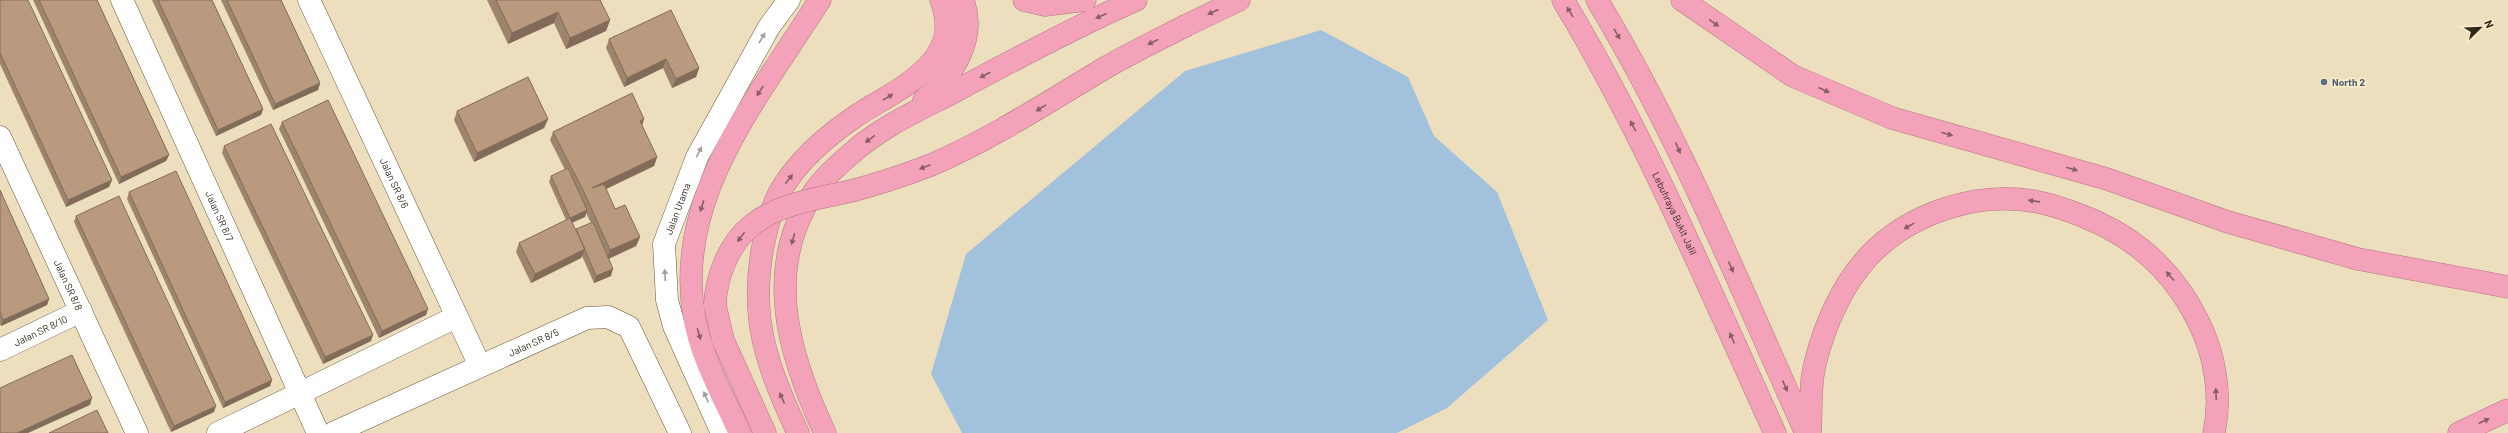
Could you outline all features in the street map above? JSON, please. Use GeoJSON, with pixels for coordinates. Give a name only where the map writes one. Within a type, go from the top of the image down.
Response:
{"type":"FeatureCollection","features":[{"type":"Feature","properties":{"kind":"highway"},"geometry":{"type":"LineString","coordinates":[[740,433],[706,355],[694,317],[690,290],[696,226],[710,181],[732,135],[820,0]]}},
{"type":"Feature","properties":{"kind":"highway"},"geometry":{"type":"LineString","coordinates":[[798,433],[770,368],[759,319],[761,258],[775,204],[784,185],[816,147],[854,117],[904,86],[934,61],[941,48],[946,24],[941,0]]}},
{"type":"Feature","properties":{"kind":"highway"},"geometry":{"type":"LineString","coordinates":[[825,433],[800,375],[791,345],[785,315],[786,267],[801,213],[815,190],[852,152],[903,117],[936,89],[957,63],[966,36],[967,20],[963,0]]}},
{"type":"Feature","properties":{"kind":"highway"},"geometry":{"type":"LineString","coordinates":[[1024,0],[1046,5],[1085,0]]}},
{"type":"Feature","properties":{"kind":"highway"},"geometry":{"type":"LineString","coordinates":[[903,117],[1056,36],[1136,0]]}},
{"type":"Feature","properties":{"kind":"highway"},"geometry":{"type":"LineString","coordinates":[[765,433],[723,340],[715,305],[716,288],[728,257],[742,234],[764,217],[784,208],[903,175],[962,151],[1022,120],[1135,51],[1187,24],[1239,0]]}},
{"type":"Feature","properties":{"kind":"highway","name":"Lebuhraya Bukit Jalil"},"geometry":{"type":"LineString","coordinates":[[1563,0],[1646,150],[1691,244],[1775,433]]}},
{"type":"Feature","properties":{"kind":"highway"},"geometry":{"type":"LineString","coordinates":[[1598,0],[1644,80],[1674,139],[1806,433]]}},
{"type":"Feature","properties":{"kind":"highway"},"geometry":{"type":"LineString","coordinates":[[1682,0],[1793,76],[1892,118],[2107,180],[2228,222],[2358,259],[2508,287]]}},
{"type":"Feature","properties":{"kind":"highway"},"geometry":{"type":"LineString","coordinates":[[1810,433],[1810,402],[1818,353],[1842,295],[1868,257],[1903,229],[1922,219],[1963,204],[2001,198],[2038,202],[2097,222],[2141,249],[2170,275],[2183,292],[2202,328],[2215,366],[2217,403],[2214,433]]}},
{"type":"Feature","properties":{"kind":"highway"},"geometry":{"type":"LineString","coordinates":[[2459,433],[2508,410]]}},
{"type":"Feature","properties":{"kind":"street","name":"Jalan SR 8/7"},"geometry":{"type":"LineString","coordinates":[[122,0],[318,433]]}},
{"type":"Feature","properties":{"kind":"street","name":"Jalan SR 8/6"},"geometry":{"type":"LineString","coordinates":[[309,0],[480,366]]}},
{"type":"Feature","properties":{"kind":"street","name":"Jalan Utama"},"geometry":{"type":"LineString","coordinates":[[722,433],[674,326],[667,300],[664,244],[697,157],[769,27],[789,0]]}},
{"type":"Feature","properties":{"kind":"street","name":"Jalan SR 8/8"},"geometry":{"type":"LineString","coordinates":[[0,137],[137,433]]}},
{"type":"Feature","properties":{"kind":"street","name":"Jalan SR 8/10"},"geometry":{"type":"LineString","coordinates":[[0,350],[81,311]]}},
{"type":"Feature","properties":{"kind":"street"},"geometry":{"type":"LineString","coordinates":[[218,433],[456,317]]}},
{"type":"Feature","properties":{"kind":"street","name":"Jalan SR 8/5"},"geometry":{"type":"LineString","coordinates":[[333,433],[587,318],[608,317],[629,327],[680,433]]}},
{"type":"Feature","properties":{"kind":"water"},"geometry":{"type":"Polygon","coordinates":[[[1321,30],[1408,77],[1434,136],[1497,192],[1548,320],[1447,408],[1397,433],[962,433],[931,374],[966,254],[1185,71],[1321,30]]]}},
{"type":"Feature","properties":{"kind":"building"},"geometry":{"type":"Polygon","coordinates":[[[0,0],[28,0],[112,180],[68,200],[0,53],[0,0]]]}},
{"type":"Feature","properties":{"kind":"building"},"geometry":{"type":"Polygon","coordinates":[[[39,0],[97,0],[169,155],[121,177],[39,0]]]}},
{"type":"Feature","properties":{"kind":"building"},"geometry":{"type":"Polygon","coordinates":[[[158,0],[212,0],[263,109],[218,130],[158,0]]]}},
{"type":"Feature","properties":{"kind":"building"},"geometry":{"type":"Polygon","coordinates":[[[227,0],[281,0],[320,83],[275,104],[227,0]]]}},
{"type":"Feature","properties":{"kind":"building"},"geometry":{"type":"Polygon","coordinates":[[[496,0],[600,0],[610,20],[570,38],[558,12],[512,33],[496,0]]]}},
{"type":"Feature","properties":{"kind":"building"},"geometry":{"type":"Polygon","coordinates":[[[671,10],[699,68],[676,79],[666,59],[627,78],[609,39],[671,10]]]}},
{"type":"Feature","properties":{"kind":"building"},"geometry":{"type":"Polygon","coordinates":[[[528,77],[548,119],[477,153],[457,111],[528,77]]]}},
{"type":"Feature","properties":{"kind":"building"},"geometry":{"type":"Polygon","coordinates":[[[632,93],[644,119],[640,121],[657,157],[592,188],[604,184],[615,209],[625,205],[640,237],[610,250],[584,192],[553,132],[632,93]]]}},
{"type":"Feature","properties":{"kind":"building"},"geometry":{"type":"Polygon","coordinates":[[[328,100],[428,309],[382,331],[282,122],[328,100]]]}},
{"type":"Feature","properties":{"kind":"building"},"geometry":{"type":"Polygon","coordinates":[[[271,124],[373,335],[325,357],[224,146],[271,124]]]}},
{"type":"Feature","properties":{"kind":"building"},"geometry":{"type":"Polygon","coordinates":[[[568,168],[587,210],[570,218],[551,176],[568,168]]]}},
{"type":"Feature","properties":{"kind":"building"},"geometry":{"type":"Polygon","coordinates":[[[176,171],[272,380],[225,402],[129,192],[176,171]]]}},
{"type":"Feature","properties":{"kind":"building"},"geometry":{"type":"Polygon","coordinates":[[[0,190],[49,299],[3,320],[0,312],[0,190]]]}},
{"type":"Feature","properties":{"kind":"building"},"geometry":{"type":"Polygon","coordinates":[[[119,196],[216,406],[174,426],[76,216],[119,196]]]}},
{"type":"Feature","properties":{"kind":"building"},"geometry":{"type":"Polygon","coordinates":[[[570,218],[585,249],[535,274],[519,243],[570,218]]]}},
{"type":"Feature","properties":{"kind":"building"},"geometry":{"type":"Polygon","coordinates":[[[593,222],[613,269],[596,276],[576,229],[593,222]]]}},
{"type":"Feature","properties":{"kind":"building"},"geometry":{"type":"Polygon","coordinates":[[[72,355],[92,398],[17,433],[0,433],[0,388],[72,355]]]}},
{"type":"Feature","properties":{"kind":"building"},"geometry":{"type":"Polygon","coordinates":[[[97,410],[108,433],[49,433],[97,410]]]}},
{"type":"Feature","properties":{"kind":"place","name":"North 2"},"geometry":{"type":"Point","coordinates":[2324,82]}}]}
